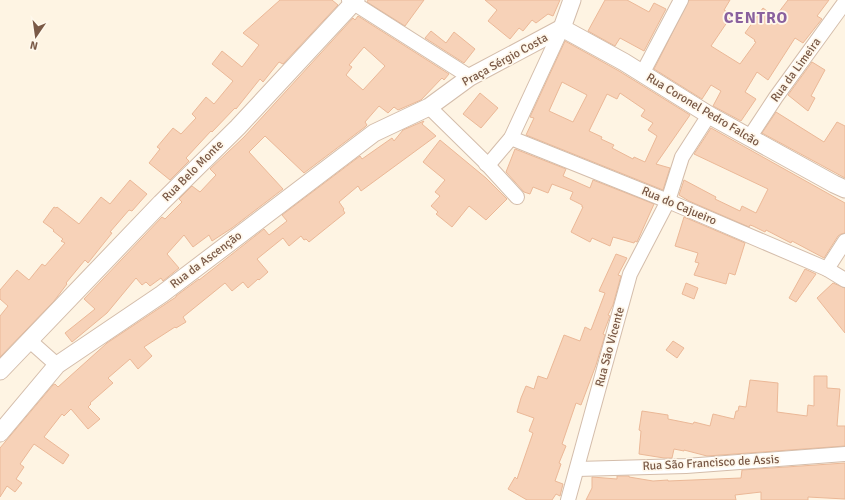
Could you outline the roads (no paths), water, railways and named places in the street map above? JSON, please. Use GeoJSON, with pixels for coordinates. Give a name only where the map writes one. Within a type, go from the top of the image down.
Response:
{"type":"FeatureCollection","features":[{"type":"Feature","properties":{"kind":"street"},"geometry":{"type":"LineString","coordinates":[[486,164],[489,164],[511,138],[562,28],[572,0]]}},
{"type":"Feature","properties":{"kind":"street"},"geometry":{"type":"LineString","coordinates":[[642,74],[681,0]]}},
{"type":"Feature","properties":{"kind":"street"},"geometry":{"type":"LineString","coordinates":[[353,1],[470,77]]}},
{"type":"Feature","properties":{"kind":"street","name":"Rua Belo Monte"},"geometry":{"type":"LineString","coordinates":[[0,371],[160,203],[238,127],[353,1]]}},
{"type":"Feature","properties":{"kind":"street","name":"Rua da Limeira"},"geometry":{"type":"LineString","coordinates":[[749,138],[776,97],[845,2]]}},
{"type":"Feature","properties":{"kind":"street","name":"Rua Coronel Pedro Falcão"},"geometry":{"type":"LineString","coordinates":[[562,28],[749,138],[845,189]]}},
{"type":"Feature","properties":{"kind":"street","name":"Praça Sérgio Costa"},"geometry":{"type":"LineString","coordinates":[[429,107],[470,77],[562,28]]}},
{"type":"Feature","properties":{"kind":"street"},"geometry":{"type":"LineString","coordinates":[[429,107],[517,197]]}},
{"type":"Feature","properties":{"kind":"street","name":"Rua da Ascenção"},"geometry":{"type":"LineString","coordinates":[[0,433],[57,365],[162,294],[374,133],[429,107]]}},
{"type":"Feature","properties":{"kind":"street","name":"Rua São Vicente"},"geometry":{"type":"LineString","coordinates":[[568,500],[630,274],[668,201],[682,157],[709,115]]}},
{"type":"Feature","properties":{"kind":"street","name":"Rua do Cajueiro"},"geometry":{"type":"LineString","coordinates":[[511,138],[668,201],[827,269],[845,280]]}},
{"type":"Feature","properties":{"kind":"street"},"geometry":{"type":"LineString","coordinates":[[827,269],[845,241]]}},
{"type":"Feature","properties":{"kind":"street"},"geometry":{"type":"LineString","coordinates":[[30,341],[57,365]]}},
{"type":"Feature","properties":{"kind":"street","name":"Rua São Francisco de Assis"},"geometry":{"type":"LineString","coordinates":[[577,468],[686,466],[845,454]]}},
{"type":"Feature","properties":{"kind":"district","name":"CENTRO"},"geometry":{"type":"Point","coordinates":[756,18]}}]}
